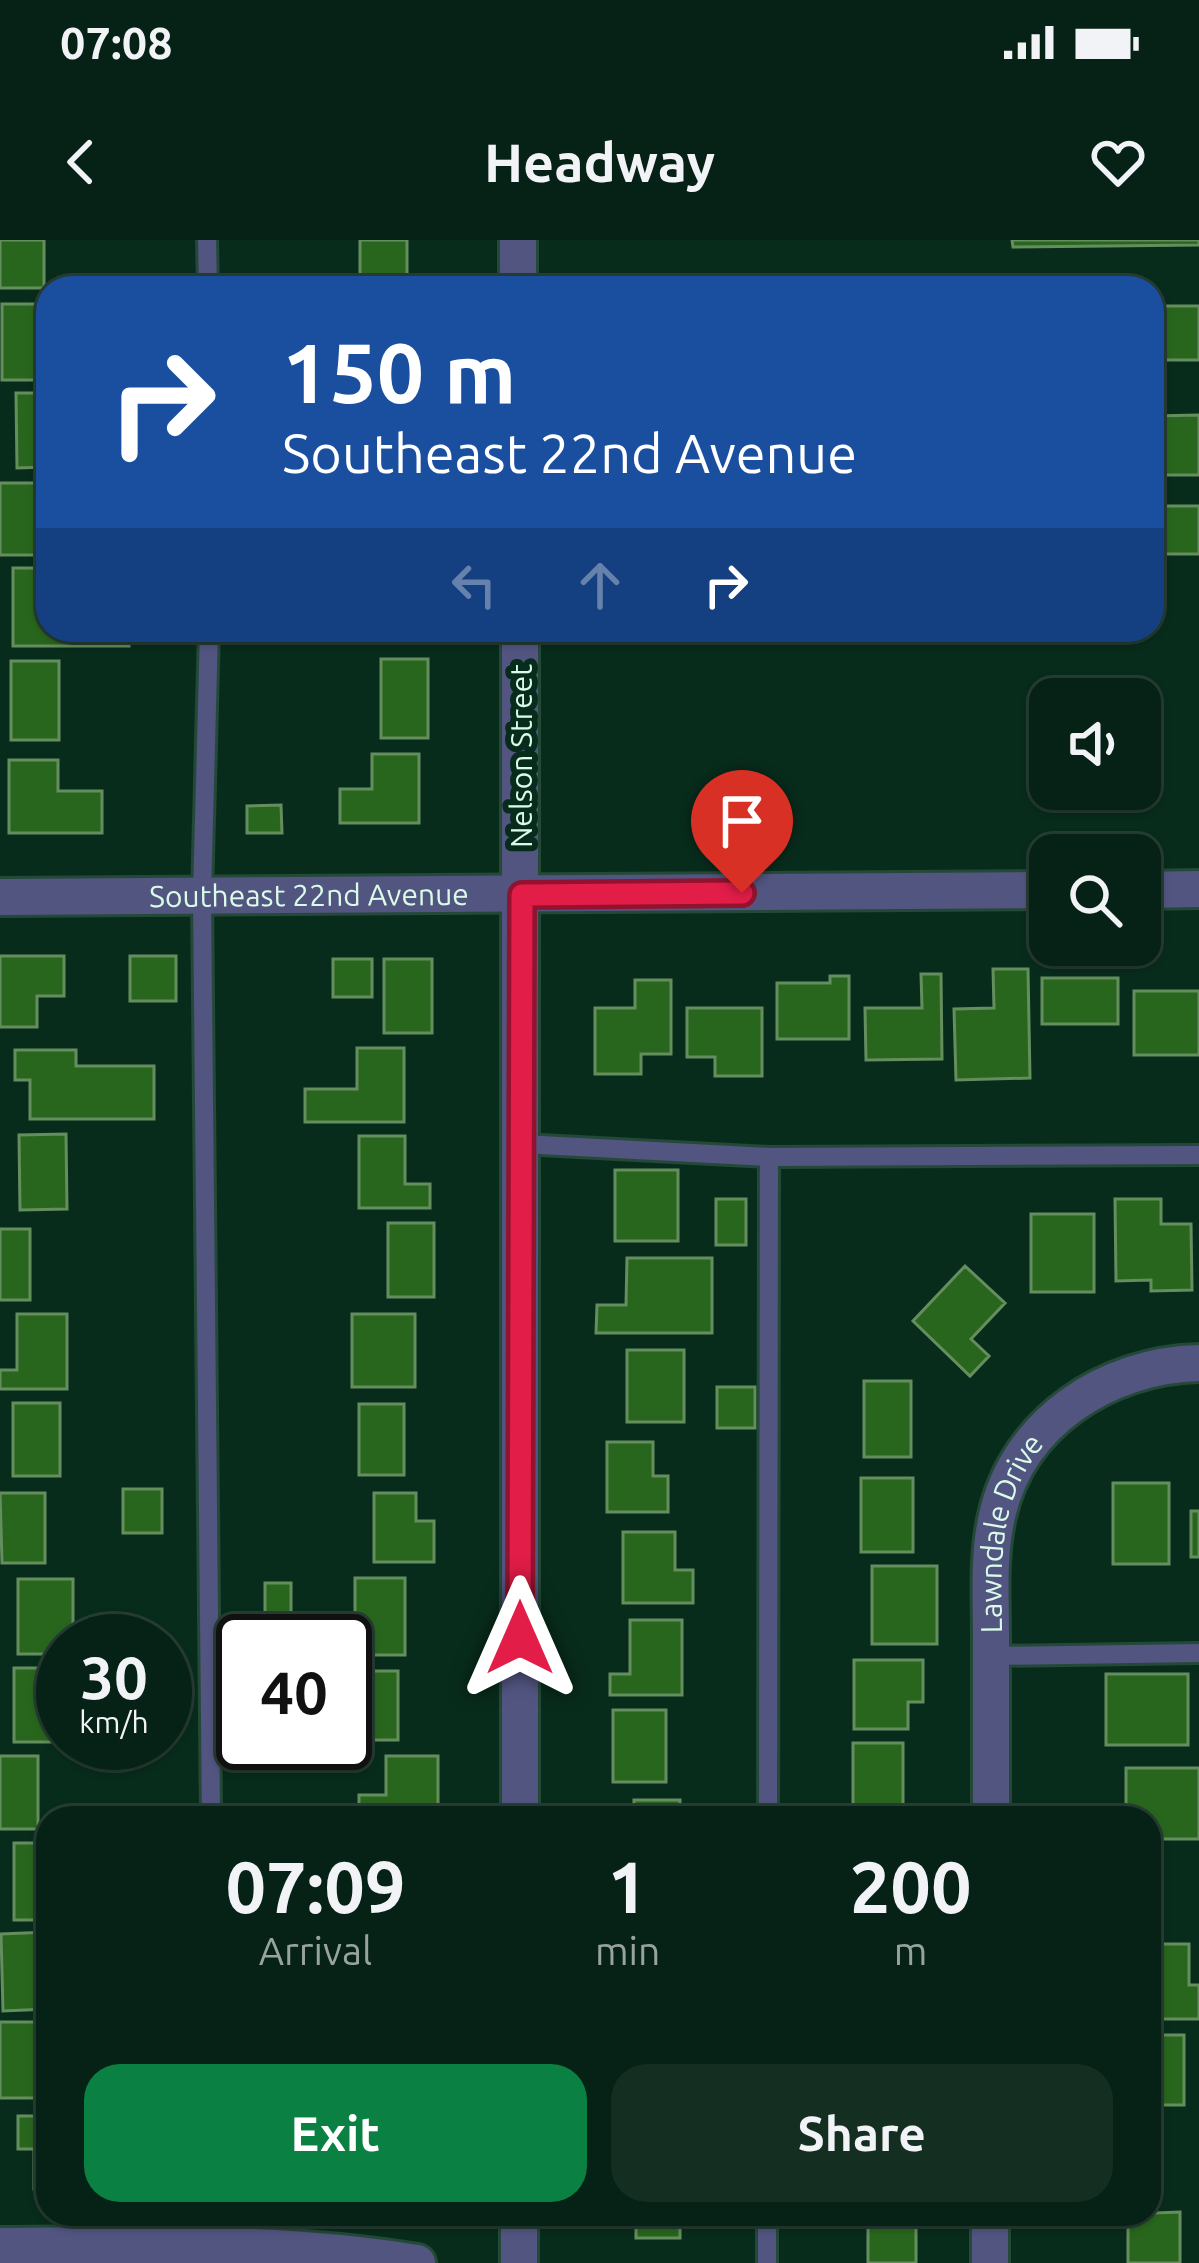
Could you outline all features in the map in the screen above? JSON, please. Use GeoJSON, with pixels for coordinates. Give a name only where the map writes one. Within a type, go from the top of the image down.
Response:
{"type":"FeatureCollection","features":[{"type":"Feature","properties":{"kind":"street"},"geometry":{"type":"LineString","coordinates":[[518,240],[518,276]]}},
{"type":"Feature","properties":{"kind":"street","name":"Nelson Street"},"geometry":{"type":"LineString","coordinates":[[520,642],[520,1806]]}},
{"type":"Feature","properties":{"kind":"street"},"geometry":{"type":"LineString","coordinates":[[1161,890],[1199,889]]}},
{"type":"Feature","properties":{"kind":"street","name":"Southeast 22nd Avenue"},"geometry":{"type":"LineString","coordinates":[[0,897],[1029,890]]}},
{"type":"Feature","properties":{"kind":"street","name":"Lawndale Drive"},"geometry":{"type":"LineString","coordinates":[[991,1806],[991,1562],[997,1514],[1014,1469],[1042,1429],[1079,1397],[1122,1375],[1169,1364],[1199,1364]]}},
{"type":"Feature","properties":{"kind":"street"},"geometry":{"type":"LineString","coordinates":[[519,2226],[519,2263]]}},
{"type":"Feature","properties":{"kind":"street"},"geometry":{"type":"LineString","coordinates":[[990,2226],[990,2263]]}},
{"type":"Feature","properties":{"kind":"street"},"geometry":{"type":"LineString","coordinates":[[0,2246],[211,2240],[319,2248],[417,2263]]}},
{"type":"Feature","properties":{"kind":"lane"},"geometry":{"type":"LineString","coordinates":[[207,240],[208,276]]}},
{"type":"Feature","properties":{"kind":"lane"},"geometry":{"type":"LineString","coordinates":[[209,642],[202,896],[211,1806]]}},
{"type":"Feature","properties":{"kind":"lane"},"geometry":{"type":"LineString","coordinates":[[521,1144],[769,1157],[1199,1155]]}},
{"type":"Feature","properties":{"kind":"lane"},"geometry":{"type":"LineString","coordinates":[[768,1806],[769,1157]]}},
{"type":"Feature","properties":{"kind":"lane"},"geometry":{"type":"LineString","coordinates":[[991,1656],[1199,1653]]}},
{"type":"Feature","properties":{"kind":"lane"},"geometry":{"type":"LineString","coordinates":[[767,2226],[767,2263]]}},
{"type":"Feature","properties":{"kind":"building"},"geometry":{"type":"Polygon","coordinates":[[[0,240],[44,240],[44,276],[36,276],[36,288],[0,288],[0,240]]]}},
{"type":"Feature","properties":{"kind":"building"},"geometry":{"type":"Polygon","coordinates":[[[360,240],[407,240],[407,276],[360,276],[360,240]]]}},
{"type":"Feature","properties":{"kind":"building"},"geometry":{"type":"Polygon","coordinates":[[[1012,240],[1199,240],[1199,245],[1013,247],[1012,240]]]}},
{"type":"Feature","properties":{"kind":"building"},"geometry":{"type":"Polygon","coordinates":[[[772,275],[925,275],[925,276],[772,275]]]}},
{"type":"Feature","properties":{"kind":"building"},"geometry":{"type":"Polygon","coordinates":[[[2,304],[36,304],[36,380],[2,380],[2,304]]]}},
{"type":"Feature","properties":{"kind":"building"},"geometry":{"type":"Polygon","coordinates":[[[1164,306],[1199,306],[1199,360],[1164,360],[1164,306]]]}},
{"type":"Feature","properties":{"kind":"building"},"geometry":{"type":"Polygon","coordinates":[[[16,393],[36,393],[36,467],[17,468],[16,393]]]}},
{"type":"Feature","properties":{"kind":"building"},"geometry":{"type":"Polygon","coordinates":[[[1199,415],[1199,475],[1164,475],[1164,416],[1199,415]]]}},
{"type":"Feature","properties":{"kind":"building"},"geometry":{"type":"Polygon","coordinates":[[[0,483],[36,483],[36,555],[0,555],[0,483]]]}},
{"type":"Feature","properties":{"kind":"building"},"geometry":{"type":"Polygon","coordinates":[[[1164,506],[1199,506],[1199,554],[1164,554],[1164,506]]]}},
{"type":"Feature","properties":{"kind":"building"},"geometry":{"type":"Polygon","coordinates":[[[13,568],[36,568],[36,642],[129,642],[129,646],[13,646],[13,568]]]}},
{"type":"Feature","properties":{"kind":"building"},"geometry":{"type":"Polygon","coordinates":[[[381,659],[428,659],[428,738],[381,738],[381,659]]]}},
{"type":"Feature","properties":{"kind":"building"},"geometry":{"type":"Polygon","coordinates":[[[11,661],[59,661],[59,740],[11,740],[11,661]]]}},
{"type":"Feature","properties":{"kind":"building"},"geometry":{"type":"Polygon","coordinates":[[[372,754],[419,754],[419,823],[340,823],[340,789],[372,789],[372,754]]]}},
{"type":"Feature","properties":{"kind":"building"},"geometry":{"type":"Polygon","coordinates":[[[9,760],[58,760],[58,791],[102,791],[102,833],[9,833],[9,760]]]}},
{"type":"Feature","properties":{"kind":"building"},"geometry":{"type":"Polygon","coordinates":[[[281,805],[282,833],[247,833],[247,806],[281,805]]]}},
{"type":"Feature","properties":{"kind":"building"},"geometry":{"type":"Polygon","coordinates":[[[0,956],[64,956],[64,996],[37,996],[37,1027],[0,1027],[0,956]]]}},
{"type":"Feature","properties":{"kind":"building"},"geometry":{"type":"Polygon","coordinates":[[[130,956],[176,956],[176,1001],[130,1001],[130,956]]]}},
{"type":"Feature","properties":{"kind":"building"},"geometry":{"type":"Polygon","coordinates":[[[333,959],[372,959],[372,997],[333,997],[333,959]]]}},
{"type":"Feature","properties":{"kind":"building"},"geometry":{"type":"Polygon","coordinates":[[[384,959],[432,959],[432,1033],[384,1033],[384,959]]]}},
{"type":"Feature","properties":{"kind":"building"},"geometry":{"type":"Polygon","coordinates":[[[993,969],[1028,969],[1030,1078],[956,1080],[954,1009],[994,1008],[993,969]]]}},
{"type":"Feature","properties":{"kind":"building"},"geometry":{"type":"Polygon","coordinates":[[[921,974],[941,974],[942,1059],[866,1060],[865,1008],[922,1008],[921,974]]]}},
{"type":"Feature","properties":{"kind":"building"},"geometry":{"type":"Polygon","coordinates":[[[830,976],[849,976],[849,1039],[777,1039],[777,983],[830,983],[830,976]]]}},
{"type":"Feature","properties":{"kind":"building"},"geometry":{"type":"Polygon","coordinates":[[[1042,978],[1118,978],[1118,1024],[1042,1024],[1042,978]]]}},
{"type":"Feature","properties":{"kind":"building"},"geometry":{"type":"Polygon","coordinates":[[[635,980],[671,980],[671,1054],[641,1054],[641,1074],[595,1074],[595,1008],[635,1008],[635,980]]]}},
{"type":"Feature","properties":{"kind":"building"},"geometry":{"type":"Polygon","coordinates":[[[1134,991],[1199,991],[1199,1055],[1134,1055],[1134,991]]]}},
{"type":"Feature","properties":{"kind":"building"},"geometry":{"type":"Polygon","coordinates":[[[687,1008],[762,1008],[762,1076],[715,1076],[715,1057],[687,1057],[687,1008]]]}},
{"type":"Feature","properties":{"kind":"building"},"geometry":{"type":"Polygon","coordinates":[[[357,1048],[404,1048],[404,1122],[305,1122],[305,1089],[357,1089],[357,1048]]]}},
{"type":"Feature","properties":{"kind":"building"},"geometry":{"type":"Polygon","coordinates":[[[15,1050],[76,1050],[76,1066],[154,1066],[154,1119],[30,1119],[30,1080],[15,1080],[15,1050]]]}},
{"type":"Feature","properties":{"kind":"building"},"geometry":{"type":"Polygon","coordinates":[[[66,1134],[67,1209],[20,1210],[19,1135],[66,1134]]]}},
{"type":"Feature","properties":{"kind":"building"},"geometry":{"type":"Polygon","coordinates":[[[359,1136],[405,1136],[405,1184],[430,1184],[430,1208],[359,1208],[359,1136]]]}},
{"type":"Feature","properties":{"kind":"building"},"geometry":{"type":"Polygon","coordinates":[[[615,1170],[678,1170],[678,1241],[615,1241],[615,1170]]]}},
{"type":"Feature","properties":{"kind":"building"},"geometry":{"type":"Polygon","coordinates":[[[716,1199],[746,1199],[746,1245],[716,1245],[716,1199]]]}},
{"type":"Feature","properties":{"kind":"building"},"geometry":{"type":"Polygon","coordinates":[[[1115,1199],[1161,1199],[1161,1224],[1191,1224],[1192,1290],[1151,1291],[1151,1280],[1116,1281],[1115,1199]]]}},
{"type":"Feature","properties":{"kind":"building"},"geometry":{"type":"Polygon","coordinates":[[[1031,1214],[1094,1214],[1094,1292],[1031,1292],[1031,1214]]]}},
{"type":"Feature","properties":{"kind":"building"},"geometry":{"type":"Polygon","coordinates":[[[388,1223],[434,1223],[434,1297],[388,1297],[388,1223]]]}},
{"type":"Feature","properties":{"kind":"building"},"geometry":{"type":"Polygon","coordinates":[[[0,1229],[30,1229],[30,1300],[0,1300],[0,1229]]]}},
{"type":"Feature","properties":{"kind":"building"},"geometry":{"type":"Polygon","coordinates":[[[627,1258],[712,1258],[712,1333],[596,1333],[597,1305],[626,1305],[627,1258]]]}},
{"type":"Feature","properties":{"kind":"building"},"geometry":{"type":"Polygon","coordinates":[[[965,1266],[1005,1303],[971,1339],[989,1356],[970,1376],[913,1321],[965,1266]]]}},
{"type":"Feature","properties":{"kind":"building"},"geometry":{"type":"Polygon","coordinates":[[[17,1314],[67,1314],[67,1389],[0,1389],[0,1370],[17,1370],[17,1314]]]}},
{"type":"Feature","properties":{"kind":"building"},"geometry":{"type":"Polygon","coordinates":[[[352,1314],[415,1314],[415,1387],[352,1387],[352,1314]]]}},
{"type":"Feature","properties":{"kind":"building"},"geometry":{"type":"Polygon","coordinates":[[[627,1350],[684,1350],[684,1422],[627,1422],[627,1350]]]}},
{"type":"Feature","properties":{"kind":"building"},"geometry":{"type":"Polygon","coordinates":[[[864,1381],[911,1381],[911,1457],[864,1457],[864,1381]]]}},
{"type":"Feature","properties":{"kind":"building"},"geometry":{"type":"Polygon","coordinates":[[[717,1387],[755,1387],[755,1428],[717,1428],[717,1387]]]}},
{"type":"Feature","properties":{"kind":"building"},"geometry":{"type":"Polygon","coordinates":[[[13,1403],[60,1403],[60,1476],[13,1476],[13,1403]]]}},
{"type":"Feature","properties":{"kind":"building"},"geometry":{"type":"Polygon","coordinates":[[[359,1404],[404,1404],[404,1475],[359,1475],[359,1404]]]}},
{"type":"Feature","properties":{"kind":"building"},"geometry":{"type":"Polygon","coordinates":[[[607,1442],[653,1442],[653,1476],[668,1476],[668,1512],[607,1512],[607,1442]]]}},
{"type":"Feature","properties":{"kind":"building"},"geometry":{"type":"Polygon","coordinates":[[[861,1478],[913,1478],[913,1552],[861,1552],[861,1478]]]}},
{"type":"Feature","properties":{"kind":"building"},"geometry":{"type":"Polygon","coordinates":[[[1113,1483],[1169,1483],[1169,1564],[1113,1564],[1113,1483]]]}},
{"type":"Feature","properties":{"kind":"building"},"geometry":{"type":"Polygon","coordinates":[[[123,1489],[162,1489],[162,1533],[123,1533],[123,1489]]]}},
{"type":"Feature","properties":{"kind":"building"},"geometry":{"type":"Polygon","coordinates":[[[0,1493],[45,1493],[45,1563],[2,1563],[0,1493]]]}},
{"type":"Feature","properties":{"kind":"building"},"geometry":{"type":"Polygon","coordinates":[[[374,1493],[416,1493],[416,1521],[434,1521],[434,1562],[374,1562],[374,1493]]]}},
{"type":"Feature","properties":{"kind":"building"},"geometry":{"type":"Polygon","coordinates":[[[1191,1511],[1199,1511],[1199,1557],[1191,1557],[1191,1511]]]}},
{"type":"Feature","properties":{"kind":"building"},"geometry":{"type":"Polygon","coordinates":[[[623,1532],[675,1532],[675,1570],[693,1570],[693,1603],[623,1603],[623,1532]]]}},
{"type":"Feature","properties":{"kind":"building"},"geometry":{"type":"Polygon","coordinates":[[[872,1566],[937,1566],[937,1644],[872,1644],[872,1566]]]}},
{"type":"Feature","properties":{"kind":"building"},"geometry":{"type":"Polygon","coordinates":[[[355,1578],[405,1578],[405,1655],[372,1655],[372,1614],[355,1614],[355,1578]]]}},
{"type":"Feature","properties":{"kind":"building"},"geometry":{"type":"Polygon","coordinates":[[[18,1579],[73,1579],[73,1614],[36,1614],[36,1654],[18,1654],[18,1579]]]}},
{"type":"Feature","properties":{"kind":"building"},"geometry":{"type":"Polygon","coordinates":[[[265,1583],[291,1583],[291,1614],[265,1614],[265,1583]]]}},
{"type":"Feature","properties":{"kind":"building"},"geometry":{"type":"Polygon","coordinates":[[[630,1620],[682,1620],[682,1695],[610,1695],[610,1674],[630,1674],[630,1620]]]}},
{"type":"Feature","properties":{"kind":"building"},"geometry":{"type":"Polygon","coordinates":[[[854,1660],[923,1660],[923,1702],[908,1702],[908,1729],[854,1729],[854,1660]]]}},
{"type":"Feature","properties":{"kind":"building"},"geometry":{"type":"Polygon","coordinates":[[[14,1668],[36,1668],[36,1742],[14,1742],[14,1668]]]}},
{"type":"Feature","properties":{"kind":"building"},"geometry":{"type":"Polygon","coordinates":[[[372,1671],[398,1671],[398,1740],[372,1740],[372,1671]]]}},
{"type":"Feature","properties":{"kind":"building"},"geometry":{"type":"Polygon","coordinates":[[[1106,1674],[1188,1674],[1188,1745],[1106,1745],[1106,1674]]]}},
{"type":"Feature","properties":{"kind":"building"},"geometry":{"type":"Polygon","coordinates":[[[613,1710],[666,1710],[666,1782],[613,1782],[613,1710]]]}},
{"type":"Feature","properties":{"kind":"building"},"geometry":{"type":"Polygon","coordinates":[[[853,1743],[903,1743],[903,1806],[853,1806],[853,1743]]]}},
{"type":"Feature","properties":{"kind":"building"},"geometry":{"type":"Polygon","coordinates":[[[0,1756],[36,1756],[36,1829],[0,1829],[0,1756]]]}},
{"type":"Feature","properties":{"kind":"building"},"geometry":{"type":"Polygon","coordinates":[[[386,1756],[438,1756],[438,1806],[359,1806],[359,1795],[386,1795],[386,1756]]]}},
{"type":"Feature","properties":{"kind":"building"},"geometry":{"type":"Polygon","coordinates":[[[1126,1768],[1199,1768],[1199,1839],[1161,1839],[1161,1806],[1126,1806],[1126,1768]]]}},
{"type":"Feature","properties":{"kind":"building"},"geometry":{"type":"Polygon","coordinates":[[[634,1800],[680,1800],[680,1806],[634,1806],[634,1800]]]}},
{"type":"Feature","properties":{"kind":"building"},"geometry":{"type":"Polygon","coordinates":[[[14,1843],[36,1843],[36,1920],[14,1920],[14,1843]]]}},
{"type":"Feature","properties":{"kind":"building"},"geometry":{"type":"Polygon","coordinates":[[[36,1933],[36,2010],[3,2011],[1,1934],[36,1933]]]}},
{"type":"Feature","properties":{"kind":"building"},"geometry":{"type":"Polygon","coordinates":[[[1161,1944],[1189,1944],[1189,1985],[1199,1985],[1199,2019],[1161,2019],[1161,1944]]]}},
{"type":"Feature","properties":{"kind":"building"},"geometry":{"type":"Polygon","coordinates":[[[0,2022],[35,2022],[36,2098],[0,2098],[0,2022]]]}},
{"type":"Feature","properties":{"kind":"building"},"geometry":{"type":"Polygon","coordinates":[[[1161,2035],[1184,2035],[1184,2105],[1161,2105],[1161,2035]]]}},
{"type":"Feature","properties":{"kind":"building"},"geometry":{"type":"Polygon","coordinates":[[[18,2116],[36,2116],[36,2189],[34,2149],[18,2149],[18,2116]]]}},
{"type":"Feature","properties":{"kind":"building"},"geometry":{"type":"Polygon","coordinates":[[[1180,2212],[1180,2263],[1128,2263],[1128,2226],[1161,2226],[1161,2213],[1180,2212]]]}},
{"type":"Feature","properties":{"kind":"building"},"geometry":{"type":"Polygon","coordinates":[[[636,2226],[680,2226],[680,2238],[636,2238],[636,2226]]]}},
{"type":"Feature","properties":{"kind":"building"},"geometry":{"type":"Polygon","coordinates":[[[868,2226],[916,2226],[916,2263],[868,2263],[868,2226]]]}},
{"type":"Feature","properties":{"kind":"route"},"geometry":{"type":"LineString","coordinates":[[520,1638],[522,895],[742,893]]}}]}
